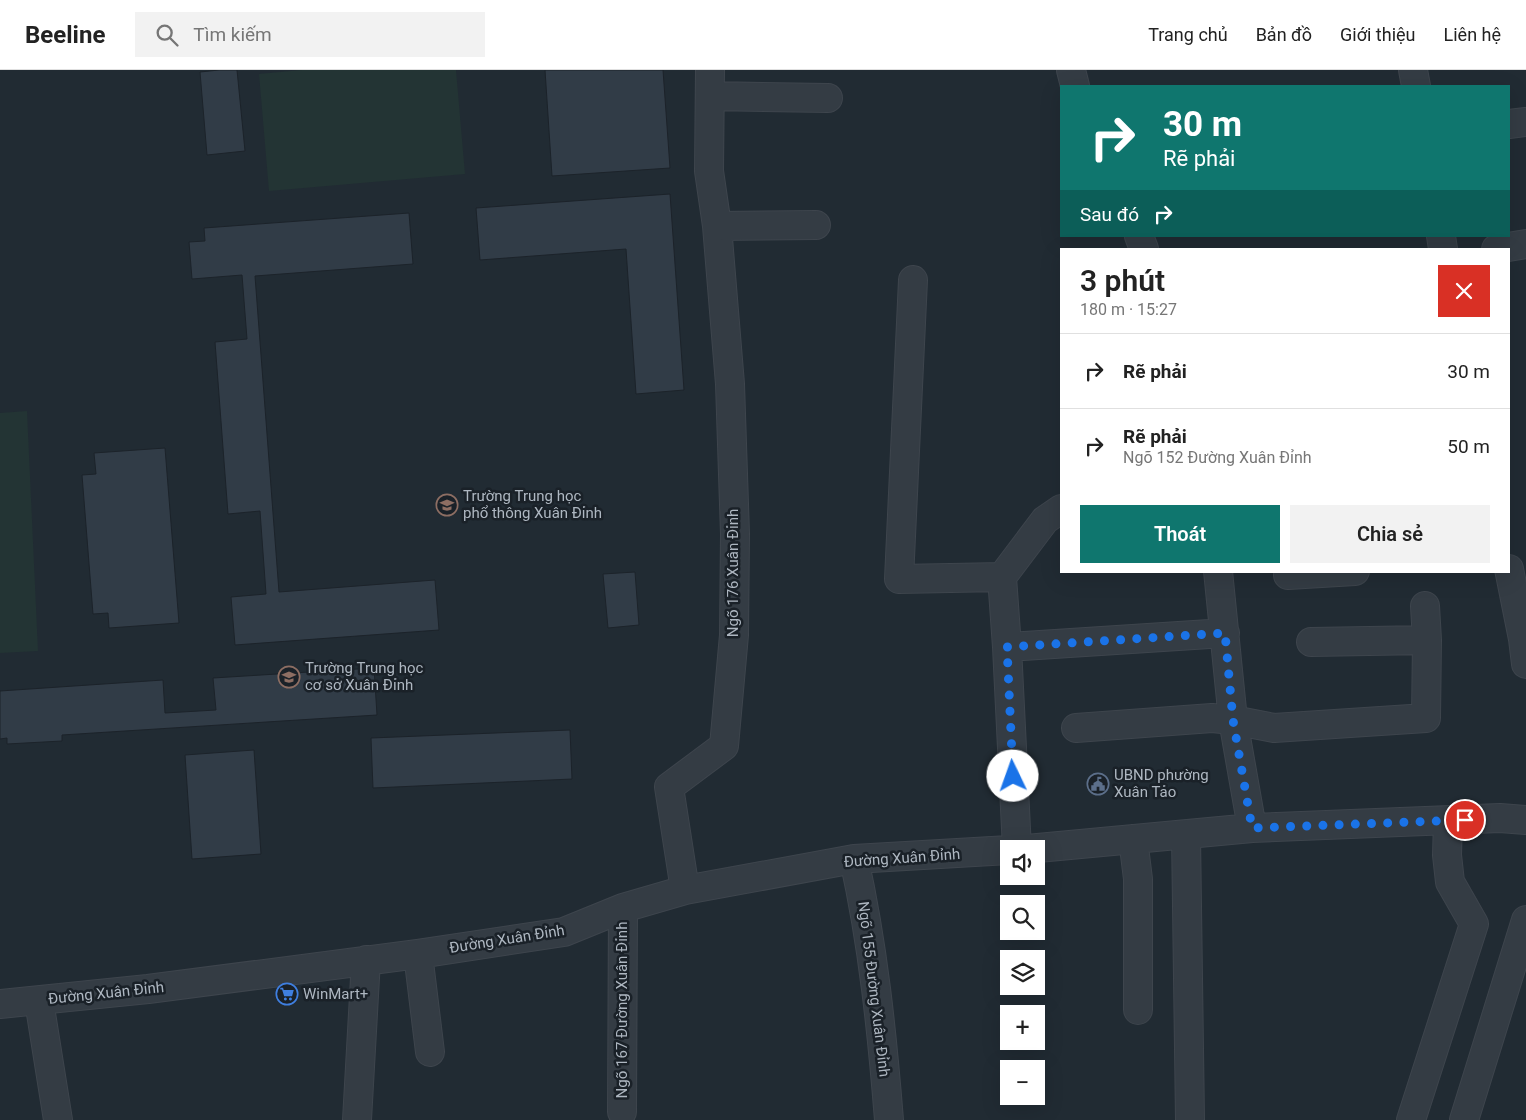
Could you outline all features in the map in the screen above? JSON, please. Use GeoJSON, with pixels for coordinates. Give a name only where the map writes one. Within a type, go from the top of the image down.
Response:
{"type":"FeatureCollection","features":[{"type":"Feature","properties":{"kind":"street"},"geometry":{"type":"LineString","coordinates":[[1071,70],[1074,85]]}},
{"type":"Feature","properties":{"kind":"street"},"geometry":{"type":"LineString","coordinates":[[1413,70],[1416,85]]}},
{"type":"Feature","properties":{"kind":"street","name":"Ngõ 176 Xuân Đỉnh"},"geometry":{"type":"LineString","coordinates":[[685,890],[669,787],[724,746],[734,635],[735,534],[730,384],[717,226],[709,172],[710,83],[828,98]]}},
{"type":"Feature","properties":{"kind":"street"},"geometry":{"type":"LineString","coordinates":[[1510,124],[1526,122]]}},
{"type":"Feature","properties":{"kind":"street"},"geometry":{"type":"LineString","coordinates":[[717,226],[816,225]]}},
{"type":"Feature","properties":{"kind":"street"},"geometry":{"type":"LineString","coordinates":[[1502,248],[1526,244]]}},
{"type":"Feature","properties":{"kind":"street"},"geometry":{"type":"LineString","coordinates":[[913,280],[899,580],[1002,577]]}},
{"type":"Feature","properties":{"kind":"street"},"geometry":{"type":"LineString","coordinates":[[1017,840],[1002,577],[1046,520],[1060,509]]}},
{"type":"Feature","properties":{"kind":"street"},"geometry":{"type":"LineString","coordinates":[[1218,573],[1233,720],[1252,828]]}},
{"type":"Feature","properties":{"kind":"street"},"geometry":{"type":"LineString","coordinates":[[1288,575],[1322,573]]}},
{"type":"Feature","properties":{"kind":"street"},"geometry":{"type":"LineString","coordinates":[[1510,573],[1525,647]]}},
{"type":"Feature","properties":{"kind":"street"},"geometry":{"type":"LineString","coordinates":[[1076,728],[1212,718],[1274,728],[1426,718],[1427,640],[1425,606]]}},
{"type":"Feature","properties":{"kind":"street"},"geometry":{"type":"LineString","coordinates":[[1007,647],[1225,633]]}},
{"type":"Feature","properties":{"kind":"street"},"geometry":{"type":"LineString","coordinates":[[1311,642],[1427,640]]}},
{"type":"Feature","properties":{"kind":"street"},"geometry":{"type":"LineString","coordinates":[[1045,847],[1252,828],[1500,818],[1526,820]]}},
{"type":"Feature","properties":{"kind":"street"},"geometry":{"type":"LineString","coordinates":[[1411,1120],[1474,924],[1450,882],[1447,855],[1448,821]]}},
{"type":"Feature","properties":{"kind":"street"},"geometry":{"type":"LineString","coordinates":[[1186,835],[1190,1120]]}},
{"type":"Feature","properties":{"kind":"street"},"geometry":{"type":"LineString","coordinates":[[1133,839],[1138,879],[1138,1010]]}},
{"type":"Feature","properties":{"kind":"street","name":"Đường Xuân Đỉnh"},"geometry":{"type":"LineString","coordinates":[[0,1004],[148,989],[418,954],[564,932],[623,908],[685,890],[854,860],[1000,851]]}},
{"type":"Feature","properties":{"kind":"street","name":"Ngõ 155 Đường Xuân Đỉnh"},"geometry":{"type":"LineString","coordinates":[[854,860],[864,905],[882,1033],[889,1120]]}},
{"type":"Feature","properties":{"kind":"street","name":"Ngõ 167 Đường Xuân Đỉnh"},"geometry":{"type":"LineString","coordinates":[[622,1112],[623,908]]}},
{"type":"Feature","properties":{"kind":"street"},"geometry":{"type":"LineString","coordinates":[[1464,1120],[1526,920]]}},
{"type":"Feature","properties":{"kind":"street"},"geometry":{"type":"LineString","coordinates":[[418,954],[430,1052]]}},
{"type":"Feature","properties":{"kind":"street"},"geometry":{"type":"LineString","coordinates":[[357,1120],[366,960]]}},
{"type":"Feature","properties":{"kind":"street"},"geometry":{"type":"LineString","coordinates":[[39,1001],[58,1120]]}},
{"type":"Feature","properties":{"kind":"shaded area"},"geometry":{"type":"Polygon","coordinates":[[[302,70],[456,70],[465,174],[269,191],[259,74],[302,70]]]}},
{"type":"Feature","properties":{"kind":"shaded area"},"geometry":{"type":"Polygon","coordinates":[[[27,411],[38,651],[0,653],[0,413],[27,411]]]}},
{"type":"Feature","properties":{"kind":"building"},"geometry":{"type":"Polygon","coordinates":[[[237,70],[245,151],[207,155],[200,72],[237,70]]]}},
{"type":"Feature","properties":{"kind":"building"},"geometry":{"type":"Polygon","coordinates":[[[545,70],[663,70],[670,168],[552,176],[545,70]]]}},
{"type":"Feature","properties":{"kind":"building"},"geometry":{"type":"Polygon","coordinates":[[[670,194],[684,390],[636,394],[626,249],[480,260],[476,208],[670,194]]]}},
{"type":"Feature","properties":{"kind":"building"},"geometry":{"type":"Polygon","coordinates":[[[409,213],[413,264],[255,276],[279,592],[435,580],[439,630],[235,645],[231,597],[266,594],[260,511],[228,514],[215,342],[247,339],[242,275],[192,279],[189,242],[205,241],[204,228],[409,213]]]}},
{"type":"Feature","properties":{"kind":"building"},"geometry":{"type":"Polygon","coordinates":[[[165,448],[179,623],[109,628],[108,613],[93,614],[82,475],[96,474],[94,453],[165,448]]]}},
{"type":"Feature","properties":{"kind":"building"},"geometry":{"type":"Polygon","coordinates":[[[635,572],[639,625],[608,628],[603,574],[635,572]]]}},
{"type":"Feature","properties":{"kind":"building"},"geometry":{"type":"Polygon","coordinates":[[[374,668],[377,715],[62,735],[62,741],[7,744],[7,738],[0,739],[0,691],[163,680],[165,713],[216,710],[213,678],[374,668]]]}},
{"type":"Feature","properties":{"kind":"building"},"geometry":{"type":"Polygon","coordinates":[[[570,730],[572,779],[373,788],[371,738],[570,730]]]}},
{"type":"Feature","properties":{"kind":"building"},"geometry":{"type":"Polygon","coordinates":[[[254,750],[261,854],[192,859],[185,755],[254,750]]]}},
{"type":"Feature","properties":{"kind":"place","name":"Trường Trung học phổ thông Xuân Đỉnh"},"geometry":{"type":"Point","coordinates":[447,505]}},
{"type":"Feature","properties":{"kind":"place","name":"Trường Trung học cơ sở Xuân Đỉnh"},"geometry":{"type":"Point","coordinates":[289,677]}},
{"type":"Feature","properties":{"kind":"place","name":"UBND phường Xuân Tảo"},"geometry":{"type":"Point","coordinates":[1098,784]}},
{"type":"Feature","properties":{"kind":"place","name":"WinMart+"},"geometry":{"type":"Point","coordinates":[287,994]}},
{"type":"Feature","properties":{"kind":"route"},"geometry":{"type":"LineString","coordinates":[[1013,776],[1007,647],[1225,633],[1233,720],[1252,828],[1465,820]]}}]}
